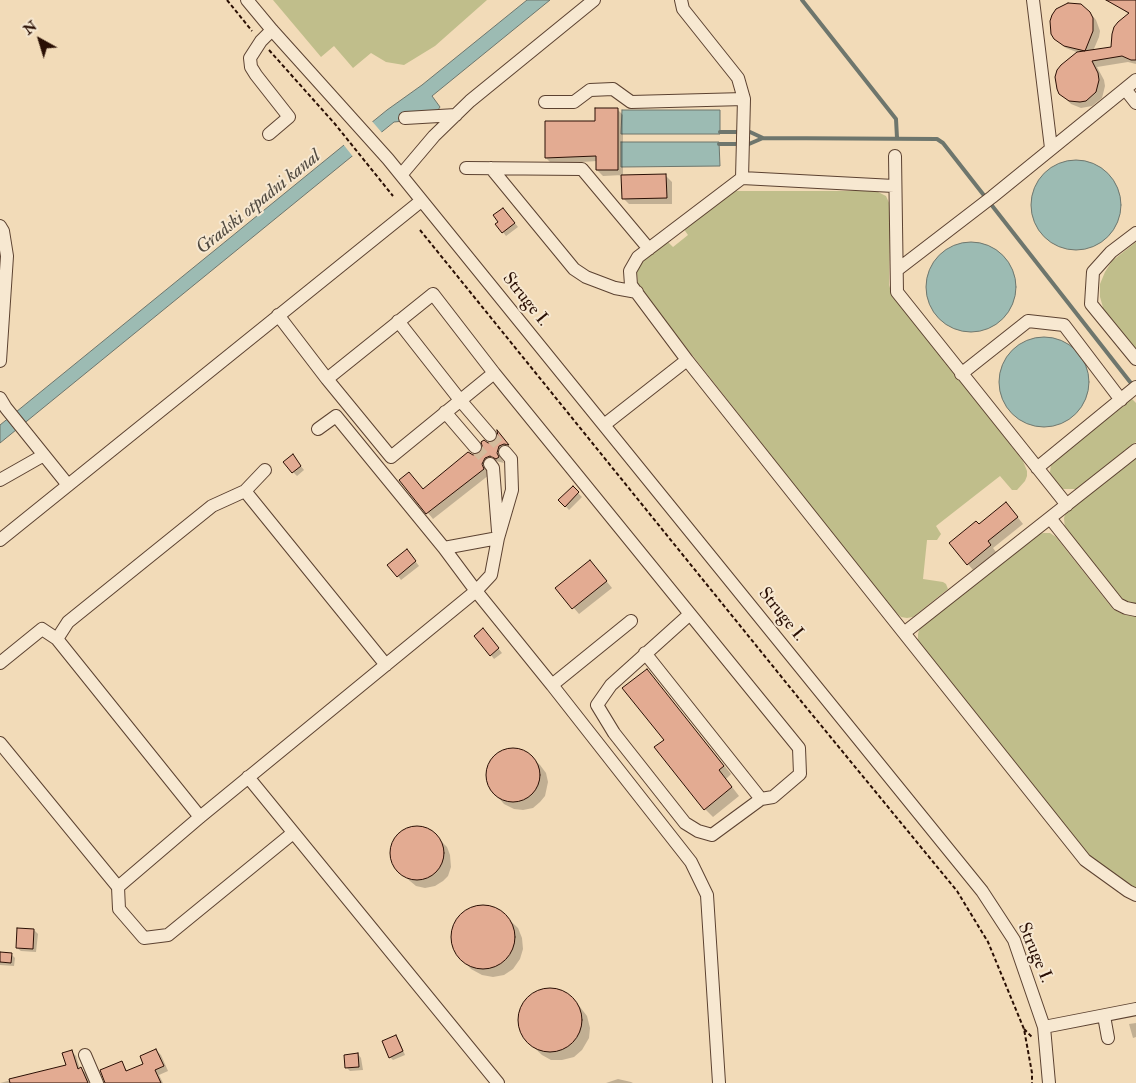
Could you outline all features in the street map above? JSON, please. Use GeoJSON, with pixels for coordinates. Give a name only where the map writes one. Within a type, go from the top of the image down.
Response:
{"type":"FeatureCollection","features":[{"type":"Feature","properties":{"kind":"street","name":"Struge I."},"geometry":{"type":"LineString","coordinates":[[247,0],[388,159],[982,891],[1014,940],[1044,1027],[1049,1083]]}},
{"type":"Feature","properties":{"kind":"street"},"geometry":{"type":"LineString","coordinates":[[401,175],[434,136],[470,101],[594,0]]}},
{"type":"Feature","properties":{"kind":"street"},"geometry":{"type":"LineString","coordinates":[[682,0],[683,9],[738,78],[744,99],[742,178]]}},
{"type":"Feature","properties":{"kind":"street"},"geometry":{"type":"LineString","coordinates":[[1033,0],[1051,148]]}},
{"type":"Feature","properties":{"kind":"street"},"geometry":{"type":"LineString","coordinates":[[269,134],[289,117],[256,75],[251,67],[250,58],[260,41],[272,30]]}},
{"type":"Feature","properties":{"kind":"street"},"geometry":{"type":"LineString","coordinates":[[897,270],[1136,80]]}},
{"type":"Feature","properties":{"kind":"street"},"geometry":{"type":"LineString","coordinates":[[545,102],[574,102],[590,90],[613,89],[631,102],[744,99]]}},
{"type":"Feature","properties":{"kind":"street"},"geometry":{"type":"LineString","coordinates":[[1125,90],[1136,103]]}},
{"type":"Feature","properties":{"kind":"street"},"geometry":{"type":"LineString","coordinates":[[405,118],[456,115]]}},
{"type":"Feature","properties":{"kind":"street"},"geometry":{"type":"LineString","coordinates":[[895,156],[897,292],[1067,505]]}},
{"type":"Feature","properties":{"kind":"street"},"geometry":{"type":"LineString","coordinates":[[466,168],[582,170],[649,249]]}},
{"type":"Feature","properties":{"kind":"street"},"geometry":{"type":"LineString","coordinates":[[491,168],[574,269],[586,277],[637,292]]}},
{"type":"Feature","properties":{"kind":"street"},"geometry":{"type":"LineString","coordinates":[[894,186],[742,178],[638,257],[630,271],[631,285],[687,360],[1085,860],[1128,891],[1136,894]]}},
{"type":"Feature","properties":{"kind":"street"},"geometry":{"type":"LineString","coordinates":[[0,540],[421,201]]}},
{"type":"Feature","properties":{"kind":"street"},"geometry":{"type":"LineString","coordinates":[[0,226],[7,256],[0,361]]}},
{"type":"Feature","properties":{"kind":"street"},"geometry":{"type":"LineString","coordinates":[[1136,233],[1111,252],[1093,272],[1091,304],[1136,359]]}},
{"type":"Feature","properties":{"kind":"street"},"geometry":{"type":"LineString","coordinates":[[327,379],[432,294],[494,373],[800,748],[800,774],[773,797],[761,799],[712,835],[698,831],[685,823],[614,733],[597,705],[610,685],[690,614]]}},
{"type":"Feature","properties":{"kind":"street"},"geometry":{"type":"LineString","coordinates":[[278,315],[327,379],[391,456],[494,373]]}},
{"type":"Feature","properties":{"kind":"street"},"geometry":{"type":"LineString","coordinates":[[961,374],[1028,320],[1064,325],[1129,393],[1037,468]]}},
{"type":"Feature","properties":{"kind":"street"},"geometry":{"type":"LineString","coordinates":[[398,321],[490,435]]}},
{"type":"Feature","properties":{"kind":"street"},"geometry":{"type":"LineString","coordinates":[[604,425],[687,360]]}},
{"type":"Feature","properties":{"kind":"street"},"geometry":{"type":"LineString","coordinates":[[3,403],[68,485]]}},
{"type":"Feature","properties":{"kind":"street"},"geometry":{"type":"LineString","coordinates":[[445,412],[475,447]]}},
{"type":"Feature","properties":{"kind":"street"},"geometry":{"type":"LineString","coordinates":[[318,429],[336,416],[444,548],[691,862],[707,895],[719,1083]]}},
{"type":"Feature","properties":{"kind":"street"},"geometry":{"type":"LineString","coordinates":[[904,633],[1136,450]]}},
{"type":"Feature","properties":{"kind":"street"},"geometry":{"type":"LineString","coordinates":[[118,887],[200,816],[476,591],[491,575],[498,538],[512,490],[511,459],[505,452]]}},
{"type":"Feature","properties":{"kind":"street"},"geometry":{"type":"LineString","coordinates":[[0,480],[44,455]]}},
{"type":"Feature","properties":{"kind":"street"},"geometry":{"type":"LineString","coordinates":[[490,464],[493,468],[498,538]]}},
{"type":"Feature","properties":{"kind":"street"},"geometry":{"type":"LineString","coordinates":[[57,639],[68,622],[212,506],[245,491],[265,470]]}},
{"type":"Feature","properties":{"kind":"street"},"geometry":{"type":"LineString","coordinates":[[245,491],[386,664]]}},
{"type":"Feature","properties":{"kind":"street"},"geometry":{"type":"LineString","coordinates":[[1050,518],[1118,604],[1136,610]]}},
{"type":"Feature","properties":{"kind":"street"},"geometry":{"type":"LineString","coordinates":[[444,548],[498,538]]}},
{"type":"Feature","properties":{"kind":"street"},"geometry":{"type":"LineString","coordinates":[[552,685],[631,621]]}},
{"type":"Feature","properties":{"kind":"street"},"geometry":{"type":"LineString","coordinates":[[0,663],[42,629],[57,639],[200,816]]}},
{"type":"Feature","properties":{"kind":"street"},"geometry":{"type":"LineString","coordinates":[[645,653],[761,799]]}},
{"type":"Feature","properties":{"kind":"street"},"geometry":{"type":"LineString","coordinates":[[0,743],[118,887],[118,909],[144,938],[168,935],[293,833]]}},
{"type":"Feature","properties":{"kind":"street"},"geometry":{"type":"LineString","coordinates":[[248,777],[498,1083]]}},
{"type":"Feature","properties":{"kind":"street"},"geometry":{"type":"LineString","coordinates":[[1044,1027],[1136,1009]]}},
{"type":"Feature","properties":{"kind":"street"},"geometry":{"type":"LineString","coordinates":[[1104,1016],[1108,1038]]}},
{"type":"Feature","properties":{"kind":"street"},"geometry":{"type":"LineString","coordinates":[[85,1055],[97,1083]]}},
{"type":"Feature","properties":{"kind":"path"},"geometry":{"type":"LineString","coordinates":[[227,0],[255,34]]}},
{"type":"Feature","properties":{"kind":"path"},"geometry":{"type":"LineString","coordinates":[[266,47],[335,124],[393,196]]}},
{"type":"Feature","properties":{"kind":"path"},"geometry":{"type":"LineString","coordinates":[[420,230],[788,686],[957,891],[988,942],[1024,1029],[1032,1083]]}},
{"type":"Feature","properties":{"kind":"shaded area"},"geometry":{"type":"Polygon","coordinates":[[[273,0],[487,0],[435,46],[404,65],[386,62],[371,53],[353,68],[334,46],[321,57],[273,0]]]}},
{"type":"Feature","properties":{"kind":"shaded area"},"geometry":{"type":"Polygon","coordinates":[[[876,191],[886,196],[890,205],[889,285],[891,291],[1023,461],[1027,476],[1017,490],[1012,490],[1000,476],[936,526],[941,534],[937,540],[927,540],[923,579],[943,582],[948,589],[913,617],[901,617],[891,608],[638,286],[637,272],[643,260],[667,241],[673,247],[688,235],[683,228],[730,192],[876,191]]]}},
{"type":"Feature","properties":{"kind":"shaded area"},"geometry":{"type":"Polygon","coordinates":[[[1136,242],[1136,351],[1104,311],[1100,297],[1100,284],[1112,261],[1136,242]]]}},
{"type":"Feature","properties":{"kind":"shaded area"},"geometry":{"type":"Polygon","coordinates":[[[1132,399],[1136,403],[1136,442],[1076,489],[1061,489],[1052,479],[1050,472],[1051,464],[1132,399]]]}},
{"type":"Feature","properties":{"kind":"shaded area"},"geometry":{"type":"Polygon","coordinates":[[[1136,457],[1136,603],[1133,604],[1124,602],[1065,529],[1064,518],[1066,512],[1136,457]]]}},
{"type":"Feature","properties":{"kind":"shaded area"},"geometry":{"type":"Polygon","coordinates":[[[1050,533],[1056,537],[1113,609],[1125,615],[1136,616],[1136,888],[1105,869],[1083,850],[918,640],[920,627],[1037,534],[1050,533]]]}},
{"type":"Feature","properties":{"kind":"water"},"geometry":{"type":"Polygon","coordinates":[[[527,0],[550,0],[432,96],[440,107],[436,113],[394,122],[0,443],[0,425],[387,110],[422,85],[527,0]]]}},
{"type":"Feature","properties":{"kind":"water"},"geometry":{"type":"Polygon","coordinates":[[[622,110],[720,110],[720,134],[621,134],[622,110]]]}},
{"type":"Feature","properties":{"kind":"water"},"geometry":{"type":"Polygon","coordinates":[[[621,142],[719,142],[720,166],[621,167],[621,142]]]}},
{"type":"Feature","properties":{"kind":"water"},"geometry":{"type":"Polygon","coordinates":[[[1076,160],[1093,163],[1108,173],[1118,188],[1121,205],[1118,222],[1108,237],[1093,247],[1076,250],[1059,247],[1044,237],[1034,222],[1031,205],[1034,188],[1044,173],[1059,163],[1076,160]]]}},
{"type":"Feature","properties":{"kind":"water"},"geometry":{"type":"Polygon","coordinates":[[[971,242],[988,245],[1003,255],[1013,270],[1016,287],[1013,304],[1003,319],[988,329],[971,332],[954,329],[939,319],[929,304],[926,287],[929,270],[939,255],[954,245],[971,242]]]}},
{"type":"Feature","properties":{"kind":"water"},"geometry":{"type":"Polygon","coordinates":[[[1044,337],[1061,340],[1076,350],[1086,365],[1089,382],[1086,399],[1076,414],[1061,424],[1044,427],[1027,424],[1012,414],[1002,399],[999,382],[1002,365],[1012,350],[1027,340],[1044,337]]]}},
{"type":"Feature","properties":{"kind":"pier"},"geometry":{"type":"Polygon","coordinates":[[[371,120],[383,134],[354,158],[343,144],[371,120]]]}},
{"type":"Feature","properties":{"kind":"building"},"geometry":{"type":"Polygon","coordinates":[[[1106,0],[1136,0],[1136,60],[1122,56],[1092,61],[1099,80],[1096,92],[1086,101],[1069,101],[1059,94],[1057,89],[1055,77],[1057,70],[1077,52],[1111,47],[1114,27],[1129,13],[1106,0]]]}},
{"type":"Feature","properties":{"kind":"building"},"geometry":{"type":"Polygon","coordinates":[[[1068,3],[1081,4],[1090,12],[1093,18],[1093,31],[1085,51],[1064,46],[1054,39],[1051,34],[1050,21],[1052,15],[1056,9],[1068,3]]]}},
{"type":"Feature","properties":{"kind":"building"},"geometry":{"type":"Polygon","coordinates":[[[595,108],[618,108],[618,170],[596,170],[596,156],[545,158],[545,121],[595,121],[595,108]]]}},
{"type":"Feature","properties":{"kind":"building"},"geometry":{"type":"Polygon","coordinates":[[[666,174],[667,198],[622,199],[621,175],[666,174]]]}},
{"type":"Feature","properties":{"kind":"building"},"geometry":{"type":"Polygon","coordinates":[[[503,208],[515,223],[502,233],[495,224],[498,222],[493,215],[503,208]]]}},
{"type":"Feature","properties":{"kind":"building"},"geometry":{"type":"Polygon","coordinates":[[[497,430],[509,445],[499,446],[497,453],[499,457],[496,459],[490,456],[485,458],[482,464],[484,469],[426,514],[399,480],[409,472],[423,489],[468,452],[473,455],[480,453],[483,449],[481,442],[484,440],[488,443],[495,441],[498,437],[497,430]]]}},
{"type":"Feature","properties":{"kind":"building"},"geometry":{"type":"Polygon","coordinates":[[[293,454],[301,466],[292,473],[283,462],[293,454]]]}},
{"type":"Feature","properties":{"kind":"building"},"geometry":{"type":"Polygon","coordinates":[[[573,486],[579,492],[565,507],[558,500],[573,486]]]}},
{"type":"Feature","properties":{"kind":"building"},"geometry":{"type":"Polygon","coordinates":[[[1006,502],[1018,517],[988,541],[991,545],[967,565],[949,543],[976,521],[979,524],[1006,502]]]}},
{"type":"Feature","properties":{"kind":"building"},"geometry":{"type":"Polygon","coordinates":[[[407,549],[416,561],[397,577],[387,565],[407,549]]]}},
{"type":"Feature","properties":{"kind":"building"},"geometry":{"type":"Polygon","coordinates":[[[590,560],[607,581],[572,609],[555,588],[590,560]]]}},
{"type":"Feature","properties":{"kind":"building"},"geometry":{"type":"Polygon","coordinates":[[[483,628],[499,648],[490,656],[474,636],[483,628]]]}},
{"type":"Feature","properties":{"kind":"building"},"geometry":{"type":"Polygon","coordinates":[[[647,669],[724,766],[719,770],[732,787],[704,810],[654,747],[664,740],[622,688],[647,669]]]}},
{"type":"Feature","properties":{"kind":"building"},"geometry":{"type":"Polygon","coordinates":[[[508,748],[518,748],[528,752],[536,760],[540,775],[536,790],[528,798],[518,802],[508,802],[498,798],[490,790],[486,780],[486,770],[490,760],[498,752],[508,748]]]}},
{"type":"Feature","properties":{"kind":"building"},"geometry":{"type":"Polygon","coordinates":[[[417,826],[427,828],[436,834],[442,843],[444,853],[442,863],[436,872],[427,878],[417,880],[407,878],[398,872],[392,863],[390,853],[392,843],[398,834],[407,828],[417,826]]]}},
{"type":"Feature","properties":{"kind":"building"},"geometry":{"type":"Polygon","coordinates":[[[477,905],[489,905],[506,914],[513,925],[515,937],[513,949],[506,960],[489,969],[477,969],[465,964],[456,955],[451,943],[451,931],[456,919],[465,910],[477,905]]]}},
{"type":"Feature","properties":{"kind":"building"},"geometry":{"type":"Polygon","coordinates":[[[17,928],[34,929],[33,949],[16,948],[17,928]]]}},
{"type":"Feature","properties":{"kind":"building"},"geometry":{"type":"Polygon","coordinates":[[[0,952],[12,953],[11,963],[0,962],[0,952]]]}},
{"type":"Feature","properties":{"kind":"building"},"geometry":{"type":"Polygon","coordinates":[[[544,988],[556,988],[573,997],[580,1008],[582,1020],[580,1032],[573,1043],[556,1052],[544,1052],[532,1047],[523,1038],[518,1026],[518,1014],[523,1002],[532,993],[544,988]]]}},
{"type":"Feature","properties":{"kind":"building"},"geometry":{"type":"Polygon","coordinates":[[[396,1035],[403,1051],[389,1058],[382,1041],[396,1035]]]}},
{"type":"Feature","properties":{"kind":"building"},"geometry":{"type":"Polygon","coordinates":[[[156,1049],[164,1066],[155,1070],[161,1083],[105,1083],[100,1070],[122,1061],[126,1071],[143,1064],[140,1056],[156,1049]]]}},
{"type":"Feature","properties":{"kind":"building"},"geometry":{"type":"Polygon","coordinates":[[[72,1050],[78,1069],[81,1067],[88,1083],[10,1083],[9,1079],[66,1065],[62,1053],[72,1050]]]}},
{"type":"Feature","properties":{"kind":"building"},"geometry":{"type":"Polygon","coordinates":[[[358,1053],[359,1067],[345,1068],[344,1055],[358,1053]]]}},
{"type":"Feature","properties":{"kind":"waterway"},"geometry":{"type":"LineString","coordinates":[[802,0],[896,119],[897,138]]}},
{"type":"Feature","properties":{"kind":"waterway"},"geometry":{"type":"LineString","coordinates":[[720,132],[737,132]]}},
{"type":"Feature","properties":{"kind":"waterway"},"geometry":{"type":"LineString","coordinates":[[750,132],[763,138],[937,139],[943,143],[1134,387]]}},
{"type":"Feature","properties":{"kind":"waterway"},"geometry":{"type":"LineString","coordinates":[[749,144],[763,138]]}},
{"type":"Feature","properties":{"kind":"waterway"},"geometry":{"type":"LineString","coordinates":[[719,144],[737,144]]}},
{"type":"Feature","properties":{"kind":"tunnel"},"geometry":{"type":"LineString","coordinates":[[490,435],[505,452]]}},
{"type":"Feature","properties":{"kind":"tunnel"},"geometry":{"type":"LineString","coordinates":[[475,447],[490,464]]}},
{"type":"Feature","properties":{"kind":"water label","name":"Gradski otpadni kanal"},"geometry":{"type":"Point","coordinates":[259,203]}}]}
